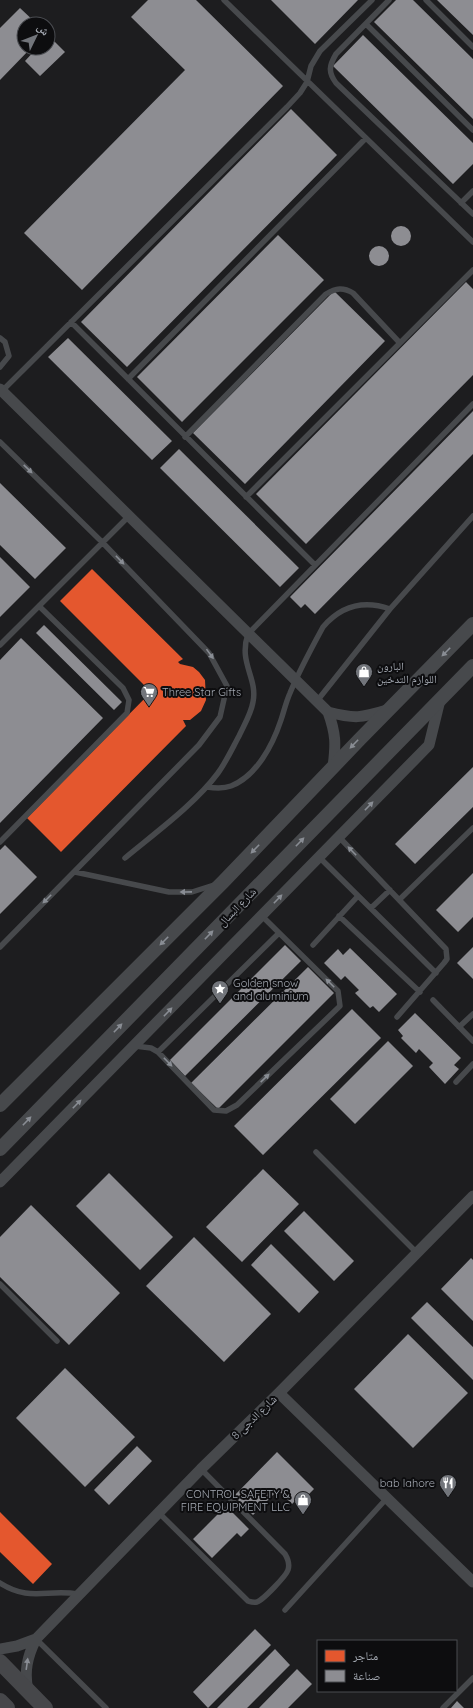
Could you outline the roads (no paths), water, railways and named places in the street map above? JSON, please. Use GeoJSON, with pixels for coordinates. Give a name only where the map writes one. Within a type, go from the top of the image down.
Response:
{"type":"FeatureCollection","features":[{"type":"Feature","properties":{"kind":"main road"},"geometry":{"type":"LineString","coordinates":[[0,1662],[45,1708]]}},
{"type":"Feature","properties":{"kind":"main road"},"geometry":{"type":"LineString","coordinates":[[0,1701],[7,1708]]}},
{"type":"Feature","properties":{"kind":"street"},"geometry":{"type":"LineString","coordinates":[[1,390],[328,712],[335,731],[336,742],[333,767]]}},
{"type":"Feature","properties":{"kind":"street"},"geometry":{"type":"LineString","coordinates":[[0,1105],[223,882],[473,624]]}},
{"type":"Feature","properties":{"kind":"street","name":"شارع البسال"},"geometry":{"type":"LineString","coordinates":[[0,1149],[473,666]]}},
{"type":"Feature","properties":{"kind":"street"},"geometry":{"type":"LineString","coordinates":[[0,1182],[429,745],[440,700]]}},
{"type":"Feature","properties":{"kind":"street"},"geometry":{"type":"LineString","coordinates":[[328,712],[351,718],[365,717],[388,710]]}},
{"type":"Feature","properties":{"kind":"street","name":"شارع الدجى 8"},"geometry":{"type":"LineString","coordinates":[[28,1691],[26,1681],[27,1659],[36,1639],[158,1512],[279,1393],[473,1196]]}},
{"type":"Feature","properties":{"kind":"street"},"geometry":{"type":"LineString","coordinates":[[279,1393],[473,1582]]}},
{"type":"Feature","properties":{"kind":"street","name":"شارع الدجى 8"},"geometry":{"type":"LineString","coordinates":[[0,1649],[17,1646],[36,1639]]}},
{"type":"Feature","properties":{"kind":"lane"},"geometry":{"type":"LineString","coordinates":[[224,0],[473,242]]}},
{"type":"Feature","properties":{"kind":"lane"},"geometry":{"type":"LineString","coordinates":[[1,390],[287,107],[300,93],[307,82],[311,66],[320,51],[372,0]]}},
{"type":"Feature","properties":{"kind":"lane"},"geometry":{"type":"LineString","coordinates":[[389,0],[336,54],[330,64],[330,75],[336,83],[473,214]]}},
{"type":"Feature","properties":{"kind":"lane"},"geometry":{"type":"LineString","coordinates":[[426,0],[473,47]]}},
{"type":"Feature","properties":{"kind":"lane"},"geometry":{"type":"LineString","coordinates":[[366,24],[473,130]]}},
{"type":"Feature","properties":{"kind":"lane"},"geometry":{"type":"LineString","coordinates":[[128,379],[366,138]]}},
{"type":"Feature","properties":{"kind":"lane"},"geometry":{"type":"LineString","coordinates":[[461,203],[473,191]]}},
{"type":"Feature","properties":{"kind":"lane"},"geometry":{"type":"LineString","coordinates":[[246,497],[399,342],[473,270]]}},
{"type":"Feature","properties":{"kind":"lane"},"geometry":{"type":"LineString","coordinates":[[185,437],[326,294],[335,289],[345,289],[353,293],[399,342]]}},
{"type":"Feature","properties":{"kind":"lane"},"geometry":{"type":"LineString","coordinates":[[71,322],[315,565]]}},
{"type":"Feature","properties":{"kind":"lane"},"geometry":{"type":"LineString","coordinates":[[0,338],[5,342],[9,356],[0,367]]}},
{"type":"Feature","properties":{"kind":"lane"},"geometry":{"type":"LineString","coordinates":[[125,858],[206,787],[227,759],[246,722],[253,702],[253,684],[246,664],[244,646],[248,634],[473,404]]}},
{"type":"Feature","properties":{"kind":"lane"},"geometry":{"type":"LineString","coordinates":[[0,442],[102,542],[209,653],[219,668],[227,686],[220,717],[199,745],[0,947]]}},
{"type":"Feature","properties":{"kind":"lane"},"geometry":{"type":"LineString","coordinates":[[0,646],[129,516]]}},
{"type":"Feature","properties":{"kind":"lane"},"geometry":{"type":"LineString","coordinates":[[317,701],[390,609],[473,516]]}},
{"type":"Feature","properties":{"kind":"lane"},"geometry":{"type":"LineString","coordinates":[[206,787],[219,788],[231,786],[245,778],[258,766],[269,748],[296,681],[322,627],[338,612],[348,608],[369,604],[390,609]]}},
{"type":"Feature","properties":{"kind":"lane"},"geometry":{"type":"LineString","coordinates":[[0,842],[127,713],[129,700],[123,688],[39,606]]}},
{"type":"Feature","properties":{"kind":"lane"},"geometry":{"type":"LineString","coordinates":[[399,900],[473,828]]}},
{"type":"Feature","properties":{"kind":"lane"},"geometry":{"type":"LineString","coordinates":[[339,837],[446,949],[447,959],[397,1017]]}},
{"type":"Feature","properties":{"kind":"lane"},"geometry":{"type":"LineString","coordinates":[[319,857],[436,973]]}},
{"type":"Feature","properties":{"kind":"lane"},"geometry":{"type":"LineString","coordinates":[[75,872],[169,892],[192,892],[223,882]]}},
{"type":"Feature","properties":{"kind":"lane"},"geometry":{"type":"LineString","coordinates":[[371,908],[390,890]]}},
{"type":"Feature","properties":{"kind":"lane"},"geometry":{"type":"LineString","coordinates":[[312,945],[358,896]]}},
{"type":"Feature","properties":{"kind":"lane"},"geometry":{"type":"LineString","coordinates":[[134,1046],[151,1048],[158,1052],[214,1110],[226,1112],[237,1106],[340,1006],[338,991],[262,916]]}},
{"type":"Feature","properties":{"kind":"lane"},"geometry":{"type":"LineString","coordinates":[[339,916],[420,992]]}},
{"type":"Feature","properties":{"kind":"lane"},"geometry":{"type":"LineString","coordinates":[[158,1052],[279,933]]}},
{"type":"Feature","properties":{"kind":"lane"},"geometry":{"type":"LineString","coordinates":[[433,1000],[473,1041]]}},
{"type":"Feature","properties":{"kind":"lane"},"geometry":{"type":"LineString","coordinates":[[459,1026],[473,1014]]}},
{"type":"Feature","properties":{"kind":"lane"},"geometry":{"type":"LineString","coordinates":[[456,1082],[473,1064]]}},
{"type":"Feature","properties":{"kind":"lane"},"geometry":{"type":"LineString","coordinates":[[316,1152],[417,1253]]}},
{"type":"Feature","properties":{"kind":"lane"},"geometry":{"type":"LineString","coordinates":[[0,1284],[57,1341]]}},
{"type":"Feature","properties":{"kind":"lane"},"geometry":{"type":"LineString","coordinates":[[158,1512],[248,1601],[259,1601],[283,1577],[288,1569],[288,1559],[285,1554],[201,1469]]}},
{"type":"Feature","properties":{"kind":"lane"},"geometry":{"type":"LineString","coordinates":[[285,1610],[387,1498]]}},
{"type":"Feature","properties":{"kind":"lane"},"geometry":{"type":"LineString","coordinates":[[0,1582],[21,1593],[46,1595],[66,1593],[78,1594]]}},
{"type":"Feature","properties":{"kind":"lane"},"geometry":{"type":"LineString","coordinates":[[36,1639],[106,1708]]}},
{"type":"Feature","properties":{"kind":"lane"},"geometry":{"type":"LineString","coordinates":[[443,1708],[473,1678]]}},
{"type":"Feature","properties":{"kind":"place","name":"البارون اللوازم التدخين"},"geometry":{"type":"Point","coordinates":[364,687]}},
{"type":"Feature","properties":{"kind":"place","name":"Three Star Gifts"},"geometry":{"type":"Point","coordinates":[149,707]}},
{"type":"Feature","properties":{"kind":"place","name":"Golden snow and aluminium"},"geometry":{"type":"Point","coordinates":[220,1004]}},
{"type":"Feature","properties":{"kind":"place","name":"bab lahore"},"geometry":{"type":"Point","coordinates":[448,1498]}},
{"type":"Feature","properties":{"kind":"place","name":"CONTROL SAFETY & FIRE EQUIPMENT LLC"},"geometry":{"type":"Point","coordinates":[303,1515]}}]}
